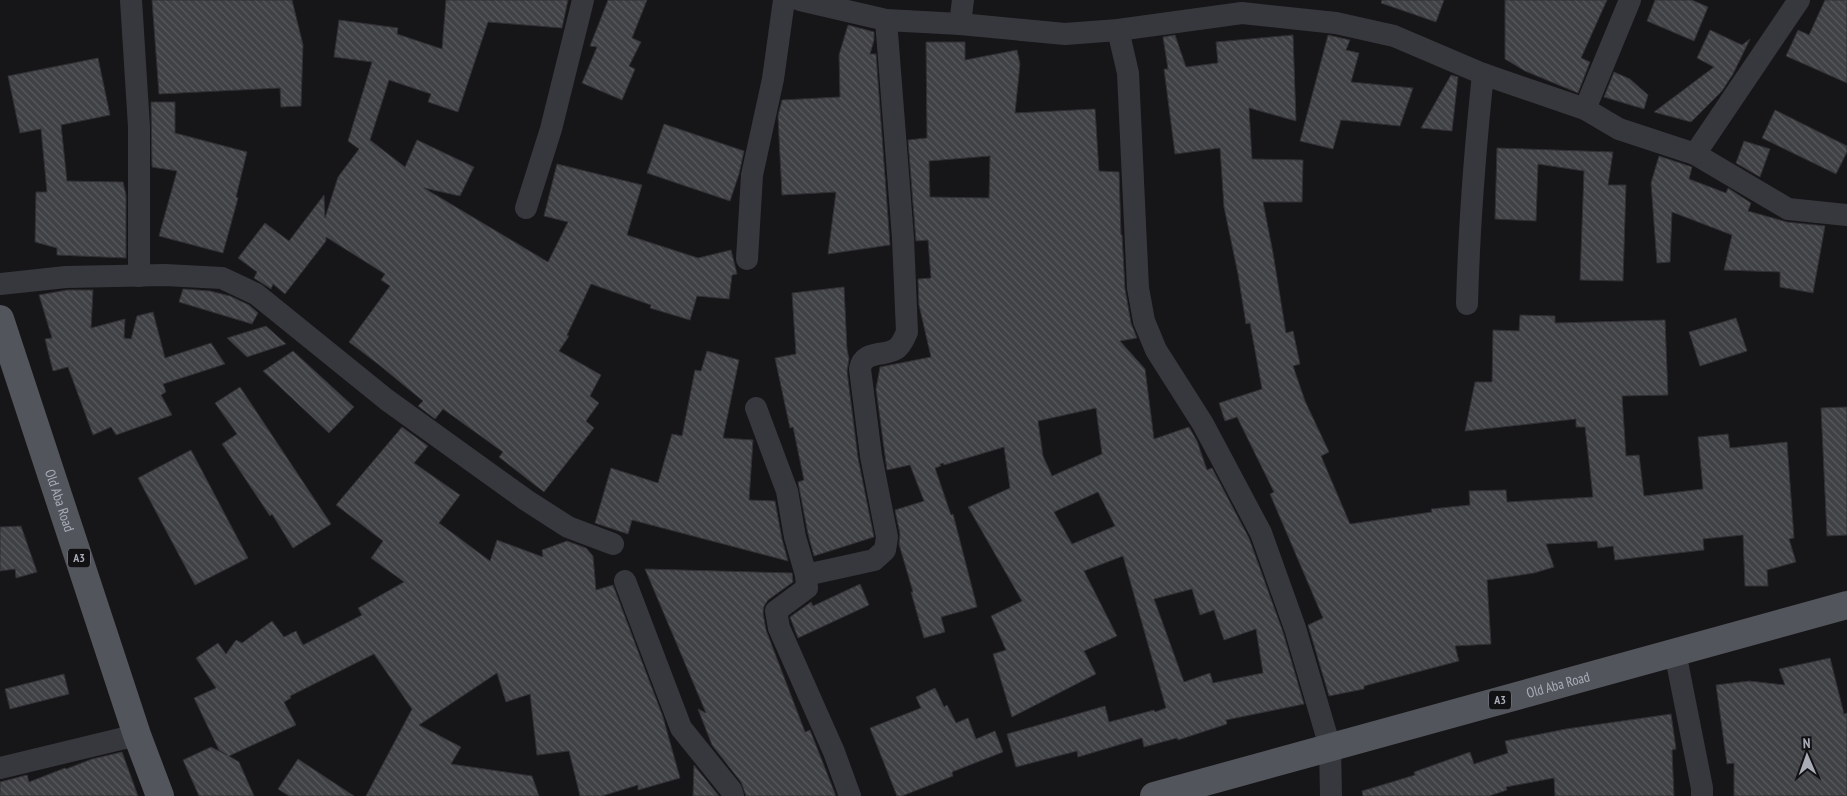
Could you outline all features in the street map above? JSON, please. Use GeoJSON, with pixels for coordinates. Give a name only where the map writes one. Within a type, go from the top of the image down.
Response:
{"type":"FeatureCollection","features":[{"type":"Feature","properties":{"kind":"main road","name":"Old Aba Road"},"geometry":{"type":"LineString","coordinates":[[0,319],[137,735],[160,796]]}},
{"type":"Feature","properties":{"kind":"main road","name":"Old Aba Road"},"geometry":{"type":"LineString","coordinates":[[1154,796],[1847,605]]}},
{"type":"Feature","properties":{"kind":"street"},"geometry":{"type":"LineString","coordinates":[[132,0],[139,127],[139,276]]}},
{"type":"Feature","properties":{"kind":"street"},"geometry":{"type":"LineString","coordinates":[[526,208],[551,129],[583,0]]}},
{"type":"Feature","properties":{"kind":"street"},"geometry":{"type":"LineString","coordinates":[[747,259],[752,175],[773,80],[784,0]]}},
{"type":"Feature","properties":{"kind":"street"},"geometry":{"type":"LineString","coordinates":[[800,0],[886,20],[960,24],[1064,34],[1118,30],[1242,6],[1336,23],[1394,36],[1482,74],[1585,109],[1619,129],[1695,154],[1788,208],[1847,215]]}},
{"type":"Feature","properties":{"kind":"street"},"geometry":{"type":"LineString","coordinates":[[960,24],[963,0]]}},
{"type":"Feature","properties":{"kind":"street"},"geometry":{"type":"LineString","coordinates":[[1585,109],[1630,0]]}},
{"type":"Feature","properties":{"kind":"street"},"geometry":{"type":"LineString","coordinates":[[1695,154],[1799,0]]}},
{"type":"Feature","properties":{"kind":"street"},"geometry":{"type":"LineString","coordinates":[[806,575],[874,560],[885,550],[887,537],[871,456],[860,369],[861,361],[865,358],[895,349],[902,343],[907,332],[903,228],[886,20]]}},
{"type":"Feature","properties":{"kind":"street"},"geometry":{"type":"LineString","coordinates":[[1118,30],[1128,73],[1138,288],[1144,321],[1156,350],[1202,424],[1261,533],[1295,628],[1330,747],[1331,796]]}},
{"type":"Feature","properties":{"kind":"street"},"geometry":{"type":"LineString","coordinates":[[1467,304],[1474,160],[1482,74]]}},
{"type":"Feature","properties":{"kind":"street"},"geometry":{"type":"LineString","coordinates":[[0,284],[66,277],[222,278],[256,294],[386,400],[526,500],[568,527],[613,544]]}},
{"type":"Feature","properties":{"kind":"street"},"geometry":{"type":"LineString","coordinates":[[756,408],[787,491],[795,537],[806,575],[806,588],[776,611],[779,628],[834,752],[850,796]]}},
{"type":"Feature","properties":{"kind":"street"},"geometry":{"type":"LineString","coordinates":[[625,581],[681,728],[732,790],[733,796]]}},
{"type":"Feature","properties":{"kind":"street"},"geometry":{"type":"LineString","coordinates":[[1675,652],[1702,796]]}},
{"type":"Feature","properties":{"kind":"street"},"geometry":{"type":"LineString","coordinates":[[0,768],[137,735]]}},
{"type":"Feature","properties":{"kind":"building"},"geometry":{"type":"Polygon","coordinates":[[[152,0],[292,0],[303,45],[301,106],[281,107],[280,88],[159,94],[152,0]]]}},
{"type":"Feature","properties":{"kind":"building"},"geometry":{"type":"Polygon","coordinates":[[[446,0],[568,0],[562,28],[488,22],[458,112],[428,102],[431,94],[389,80],[370,140],[405,167],[417,140],[474,167],[460,196],[424,188],[548,262],[568,222],[544,216],[557,164],[642,185],[627,235],[698,258],[731,250],[737,274],[732,275],[729,299],[697,296],[690,320],[650,308],[651,305],[591,284],[567,335],[569,336],[559,351],[601,375],[590,396],[599,403],[586,421],[594,428],[544,492],[499,457],[503,452],[443,409],[435,419],[418,406],[423,401],[349,342],[390,286],[381,280],[385,274],[326,237],[326,241],[285,294],[273,284],[271,289],[254,278],[257,272],[238,258],[265,223],[289,241],[324,195],[325,218],[338,177],[359,149],[348,141],[372,62],[334,57],[339,20],[398,28],[397,34],[442,49],[446,0]]]}},
{"type":"Feature","properties":{"kind":"building"},"geometry":{"type":"Polygon","coordinates":[[[608,0],[647,0],[632,38],[641,42],[629,66],[635,69],[622,100],[582,83],[597,47],[590,46],[608,0]]]}},
{"type":"Feature","properties":{"kind":"building"},"geometry":{"type":"Polygon","coordinates":[[[1382,0],[1444,0],[1436,22],[1381,3],[1382,0]]]}},
{"type":"Feature","properties":{"kind":"building"},"geometry":{"type":"Polygon","coordinates":[[[1505,0],[1607,0],[1581,58],[1590,62],[1578,93],[1525,71],[1505,59],[1505,0]]]}},
{"type":"Feature","properties":{"kind":"building"},"geometry":{"type":"Polygon","coordinates":[[[1655,0],[1692,0],[1708,7],[1694,41],[1647,21],[1655,0]]]}},
{"type":"Feature","properties":{"kind":"building"},"geometry":{"type":"Polygon","coordinates":[[[1825,0],[1847,0],[1847,83],[1786,56],[1798,30],[1809,35],[1825,0]]]}},
{"type":"Feature","properties":{"kind":"building"},"geometry":{"type":"Polygon","coordinates":[[[848,25],[874,32],[870,54],[876,54],[890,245],[828,254],[836,192],[782,195],[778,116],[782,100],[840,97],[839,55],[848,25]]]}},
{"type":"Feature","properties":{"kind":"building"},"geometry":{"type":"Polygon","coordinates":[[[1710,30],[1742,45],[1750,39],[1733,74],[1722,91],[1691,122],[1654,112],[1714,67],[1697,58],[1710,30]]]}},
{"type":"Feature","properties":{"kind":"building"},"geometry":{"type":"Polygon","coordinates":[[[1175,35],[1186,67],[1218,63],[1216,42],[1293,35],[1296,121],[1249,108],[1252,159],[1303,160],[1302,202],[1263,202],[1286,333],[1293,331],[1300,364],[1293,366],[1305,401],[1329,452],[1321,456],[1350,524],[1432,512],[1431,509],[1470,505],[1469,491],[1506,490],[1507,502],[1593,497],[1585,427],[1576,427],[1576,419],[1465,431],[1475,382],[1492,382],[1493,330],[1519,331],[1520,315],[1555,316],[1555,323],[1665,320],[1668,395],[1622,396],[1626,456],[1639,455],[1644,496],[1703,489],[1698,437],[1728,434],[1730,448],[1787,442],[1794,538],[1789,539],[1796,562],[1767,570],[1768,586],[1745,586],[1743,535],[1703,539],[1704,550],[1615,560],[1613,546],[1598,548],[1597,541],[1546,544],[1554,567],[1534,573],[1487,580],[1491,644],[1455,646],[1459,661],[1364,686],[1364,689],[1329,696],[1308,625],[1323,618],[1270,494],[1274,492],[1237,417],[1225,421],[1219,403],[1262,389],[1250,323],[1246,324],[1224,207],[1220,148],[1175,154],[1164,69],[1168,69],[1163,37],[1175,35]]]}},
{"type":"Feature","properties":{"kind":"building"},"geometry":{"type":"Polygon","coordinates":[[[1328,35],[1350,40],[1346,50],[1359,53],[1351,82],[1413,88],[1400,126],[1341,120],[1333,149],[1300,141],[1328,35]]]}},
{"type":"Feature","properties":{"kind":"building"},"geometry":{"type":"Polygon","coordinates":[[[926,42],[965,42],[965,60],[1017,50],[1020,64],[1015,113],[1095,109],[1099,171],[1119,172],[1125,289],[1131,323],[1137,338],[1120,341],[1145,369],[1154,439],[1189,427],[1197,441],[1207,470],[1212,468],[1249,538],[1283,632],[1304,704],[1226,720],[1227,724],[1178,740],[1177,738],[1144,747],[1142,738],[1078,757],[1077,751],[1016,767],[1007,734],[1105,706],[1109,722],[1166,708],[1123,556],[1084,571],[1117,636],[1084,651],[1096,674],[1012,717],[993,654],[1006,650],[991,616],[1022,601],[968,507],[1010,488],[1004,447],[944,465],[943,463],[935,468],[951,515],[953,514],[977,607],[941,617],[945,632],[924,638],[899,544],[900,534],[895,510],[924,501],[910,465],[887,470],[876,389],[880,367],[931,357],[919,305],[918,279],[931,278],[928,240],[916,241],[908,140],[927,138],[926,42]],[[990,156],[929,161],[930,197],[989,198],[990,156]],[[1096,408],[1038,421],[1043,456],[1052,476],[1102,454],[1096,408]],[[1098,492],[1054,512],[1072,544],[1115,526],[1098,492]],[[1192,589],[1154,599],[1184,682],[1210,673],[1213,683],[1263,673],[1256,629],[1224,640],[1214,610],[1200,615],[1192,589]]]}},
{"type":"Feature","properties":{"kind":"building"},"geometry":{"type":"Polygon","coordinates":[[[98,58],[110,115],[61,125],[67,181],[123,182],[126,195],[126,258],[57,255],[57,248],[35,242],[36,192],[47,192],[41,129],[20,133],[8,76],[98,58]]]}},
{"type":"Feature","properties":{"kind":"building"},"geometry":{"type":"Polygon","coordinates":[[[1614,72],[1630,79],[1648,95],[1644,109],[1604,97],[1614,72]]]}},
{"type":"Feature","properties":{"kind":"building"},"geometry":{"type":"Polygon","coordinates":[[[1451,75],[1458,77],[1452,131],[1421,128],[1451,75]]]}},
{"type":"Feature","properties":{"kind":"building"},"geometry":{"type":"Polygon","coordinates":[[[151,102],[175,102],[175,133],[247,152],[236,197],[238,198],[223,253],[159,236],[177,171],[152,167],[151,102]]]}},
{"type":"Feature","properties":{"kind":"building"},"geometry":{"type":"Polygon","coordinates":[[[1775,110],[1847,146],[1847,152],[1836,174],[1762,138],[1775,110]]]}},
{"type":"Feature","properties":{"kind":"building"},"geometry":{"type":"Polygon","coordinates":[[[664,124],[744,151],[730,201],[647,173],[664,124]]]}},
{"type":"Feature","properties":{"kind":"building"},"geometry":{"type":"Polygon","coordinates":[[[1744,141],[1770,149],[1760,177],[1736,163],[1744,141]]]}},
{"type":"Feature","properties":{"kind":"building"},"geometry":{"type":"Polygon","coordinates":[[[1497,148],[1613,152],[1608,185],[1626,185],[1623,281],[1580,280],[1584,171],[1538,164],[1536,221],[1495,219],[1497,148]]]}},
{"type":"Feature","properties":{"kind":"building"},"geometry":{"type":"Polygon","coordinates":[[[1659,156],[1692,167],[1689,179],[1726,193],[1728,188],[1751,203],[1748,211],[1787,222],[1825,226],[1813,293],[1780,287],[1780,272],[1724,270],[1732,235],[1672,212],[1670,262],[1657,263],[1651,183],[1659,156]]]}},
{"type":"Feature","properties":{"kind":"building"},"geometry":{"type":"Polygon","coordinates":[[[844,287],[849,359],[847,371],[858,458],[874,537],[814,556],[798,482],[804,480],[793,427],[790,428],[775,358],[796,354],[792,293],[844,287]]]}},
{"type":"Feature","properties":{"kind":"building"},"geometry":{"type":"Polygon","coordinates":[[[183,289],[210,291],[230,296],[249,305],[258,313],[252,324],[179,302],[183,289]]]}},
{"type":"Feature","properties":{"kind":"building"},"geometry":{"type":"Polygon","coordinates":[[[67,290],[93,290],[91,328],[125,319],[124,338],[131,339],[137,316],[153,312],[165,358],[211,343],[225,364],[163,384],[166,392],[161,395],[172,415],[116,435],[111,427],[93,435],[68,367],[53,371],[45,339],[52,338],[39,295],[67,290]]]}},
{"type":"Feature","properties":{"kind":"building"},"geometry":{"type":"Polygon","coordinates":[[[1736,318],[1747,351],[1700,366],[1689,332],[1736,318]]]}},
{"type":"Feature","properties":{"kind":"building"},"geometry":{"type":"Polygon","coordinates":[[[266,326],[286,344],[247,357],[227,338],[266,326]]]}},
{"type":"Feature","properties":{"kind":"building"},"geometry":{"type":"Polygon","coordinates":[[[293,351],[354,407],[329,433],[263,371],[293,351]]]}},
{"type":"Feature","properties":{"kind":"building"},"geometry":{"type":"Polygon","coordinates":[[[707,351],[739,360],[723,438],[753,440],[749,500],[775,501],[788,561],[632,520],[628,534],[595,523],[611,468],[658,483],[672,434],[682,436],[695,370],[701,371],[707,351]]]}},
{"type":"Feature","properties":{"kind":"building"},"geometry":{"type":"Polygon","coordinates":[[[240,387],[331,524],[293,548],[272,514],[270,516],[222,444],[237,434],[215,403],[240,387]]]}},
{"type":"Feature","properties":{"kind":"building"},"geometry":{"type":"Polygon","coordinates":[[[1847,407],[1847,535],[1827,536],[1821,408],[1847,407]]]}},
{"type":"Feature","properties":{"kind":"building"},"geometry":{"type":"Polygon","coordinates":[[[402,427],[428,446],[414,463],[460,495],[439,523],[490,561],[497,540],[543,557],[542,550],[567,541],[586,548],[593,556],[596,590],[613,585],[663,717],[680,778],[638,790],[638,785],[602,796],[580,796],[569,751],[537,755],[530,694],[506,702],[497,673],[419,725],[461,747],[451,764],[532,776],[539,796],[366,796],[412,709],[374,654],[290,696],[291,698],[284,702],[296,725],[229,756],[239,762],[254,796],[199,796],[183,760],[211,747],[227,755],[219,750],[194,698],[216,688],[196,658],[218,643],[226,654],[236,640],[242,643],[272,621],[284,637],[296,631],[303,645],[362,615],[358,608],[404,582],[371,558],[383,541],[336,505],[402,427]]]}},
{"type":"Feature","properties":{"kind":"building"},"geometry":{"type":"Polygon","coordinates":[[[191,450],[248,558],[195,585],[138,478],[191,450]]]}},
{"type":"Feature","properties":{"kind":"building"},"geometry":{"type":"Polygon","coordinates":[[[21,526],[37,572],[16,578],[15,569],[0,571],[0,527],[21,526]]]}},
{"type":"Feature","properties":{"kind":"building"},"geometry":{"type":"Polygon","coordinates":[[[645,569],[792,573],[793,582],[768,600],[764,606],[763,613],[766,630],[805,732],[810,730],[836,796],[746,796],[741,782],[712,745],[698,709],[706,713],[645,569]]]}},
{"type":"Feature","properties":{"kind":"building"},"geometry":{"type":"Polygon","coordinates":[[[860,584],[869,605],[798,638],[790,617],[811,602],[813,606],[860,584]]]}},
{"type":"Feature","properties":{"kind":"building"},"geometry":{"type":"Polygon","coordinates":[[[1830,658],[1844,714],[1847,713],[1847,796],[1734,796],[1734,763],[1727,764],[1716,685],[1749,681],[1785,685],[1779,669],[1830,658]]]}},
{"type":"Feature","properties":{"kind":"building"},"geometry":{"type":"Polygon","coordinates":[[[64,674],[69,694],[10,709],[5,689],[64,674]]]}},
{"type":"Feature","properties":{"kind":"building"},"geometry":{"type":"Polygon","coordinates":[[[935,688],[944,707],[947,705],[956,723],[968,718],[976,739],[995,731],[1003,752],[952,772],[953,776],[902,796],[897,796],[870,728],[921,708],[916,697],[935,688]]]}},
{"type":"Feature","properties":{"kind":"building"},"geometry":{"type":"Polygon","coordinates":[[[1671,714],[1676,749],[1672,750],[1674,796],[1555,796],[1554,778],[1506,787],[1507,790],[1489,796],[1363,796],[1362,791],[1415,775],[1414,772],[1470,752],[1474,764],[1508,753],[1505,741],[1566,729],[1671,714]]]}},
{"type":"Feature","properties":{"kind":"building"},"geometry":{"type":"Polygon","coordinates":[[[122,752],[138,796],[0,796],[0,782],[27,775],[29,782],[92,759],[122,752]]]}},
{"type":"Feature","properties":{"kind":"building"},"geometry":{"type":"Polygon","coordinates":[[[298,759],[354,796],[289,796],[278,789],[298,759]]]}},
{"type":"Feature","properties":{"kind":"building"},"geometry":{"type":"Polygon","coordinates":[[[694,765],[719,796],[693,796],[694,765]]]}}]}
